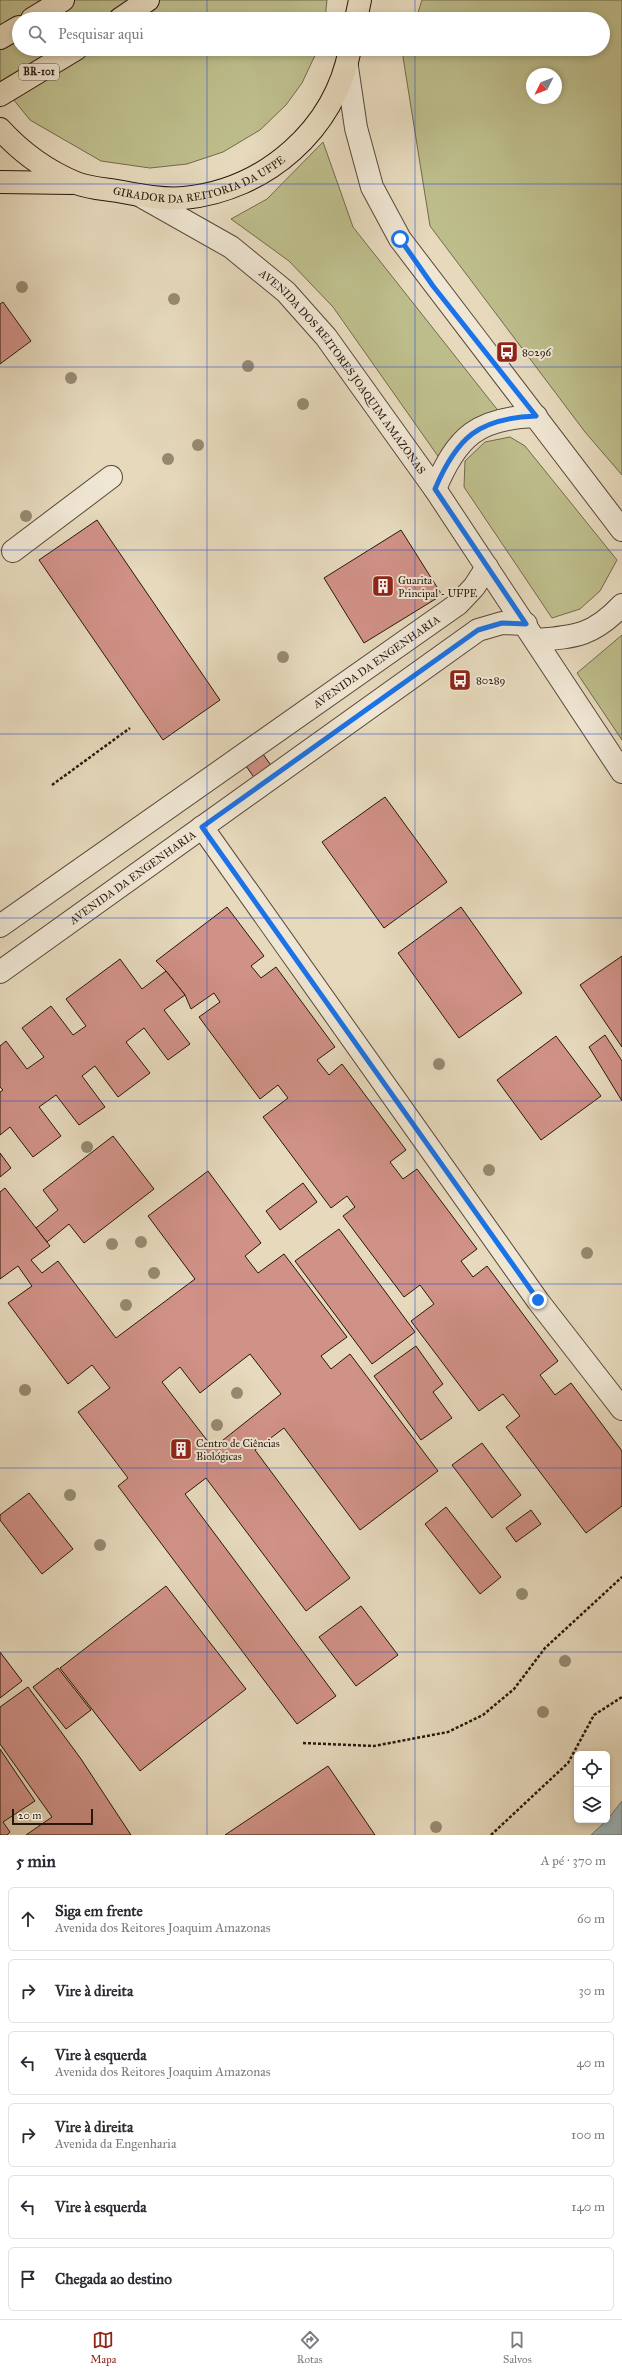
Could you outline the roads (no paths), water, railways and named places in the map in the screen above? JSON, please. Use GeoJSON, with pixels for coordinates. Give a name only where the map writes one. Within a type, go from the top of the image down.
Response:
{"type":"FeatureCollection","features":[{"type":"Feature","properties":{"kind":"main road"},"geometry":{"type":"LineString","coordinates":[[43,12],[63,0]]}},
{"type":"Feature","properties":{"kind":"main road"},"geometry":{"type":"LineString","coordinates":[[130,12],[148,0]]}},
{"type":"Feature","properties":{"kind":"main road"},"geometry":{"type":"LineString","coordinates":[[357,12],[360,0]]}},
{"type":"Feature","properties":{"kind":"main road"},"geometry":{"type":"LineString","coordinates":[[0,38],[12,31]]}},
{"type":"Feature","properties":{"kind":"main road","name":"BR-101"},"geometry":{"type":"LineString","coordinates":[[0,95],[64,56]]}},
{"type":"Feature","properties":{"kind":"main road","name":"GIRADOR DA REITORIA DA UFPE"},"geometry":{"type":"LineString","coordinates":[[0,129],[16,145],[45,167],[77,184],[139,196],[183,198],[213,192],[227,189],[268,170],[302,143],[325,114],[348,58]]}},
{"type":"Feature","properties":{"kind":"main road"},"geometry":{"type":"LineString","coordinates":[[0,182],[77,184]]}},
{"type":"Feature","properties":{"kind":"street"},"geometry":{"type":"LineString","coordinates":[[348,58],[356,128],[372,187],[400,239],[433,286],[536,416],[622,530]]}},
{"type":"Feature","properties":{"kind":"street","name":"AVENIDA DOS REITORES JOAQUIM AMAZONAS"},"geometry":{"type":"LineString","coordinates":[[139,196],[231,246],[286,292],[326,337],[435,489],[532,632],[622,772]]}},
{"type":"Feature","properties":{"kind":"street"},"geometry":{"type":"LineString","coordinates":[[435,489],[446,463],[462,441],[484,426],[503,419],[536,416]]}},
{"type":"Feature","properties":{"kind":"street"},"geometry":{"type":"LineString","coordinates":[[13,551],[111,477]]}},
{"type":"Feature","properties":{"kind":"street","name":"AVENIDA DA ENGENHARIA"},"geometry":{"type":"LineString","coordinates":[[0,926],[458,604],[474,587],[487,567]]}},
{"type":"Feature","properties":{"kind":"street","name":"AVENIDA DA ENGENHARIA"},"geometry":{"type":"LineString","coordinates":[[0,972],[478,630],[502,623],[532,632],[574,637],[607,622],[622,605]]}},
{"type":"Feature","properties":{"kind":"street"},"geometry":{"type":"LineString","coordinates":[[202,827],[538,1300],[622,1409]]}},
{"type":"Feature","properties":{"kind":"water"},"geometry":{"type":"Polygon","coordinates":[[[622,1801],[622,1835],[591,1835],[604,1823],[610,1823],[610,1816],[622,1801]]]}},
{"type":"Feature","properties":{"kind":"place","name":"80296"},"geometry":{"type":"Point","coordinates":[507,352]}},
{"type":"Feature","properties":{"kind":"place","name":"Guarita Principal - UFPE"},"geometry":{"type":"Point","coordinates":[383,586]}},
{"type":"Feature","properties":{"kind":"place","name":"80289"},"geometry":{"type":"Point","coordinates":[460,680]}},
{"type":"Feature","properties":{"kind":"place","name":"Centro de Ciências Biológicas"},"geometry":{"type":"Point","coordinates":[181,1449]}}]}
